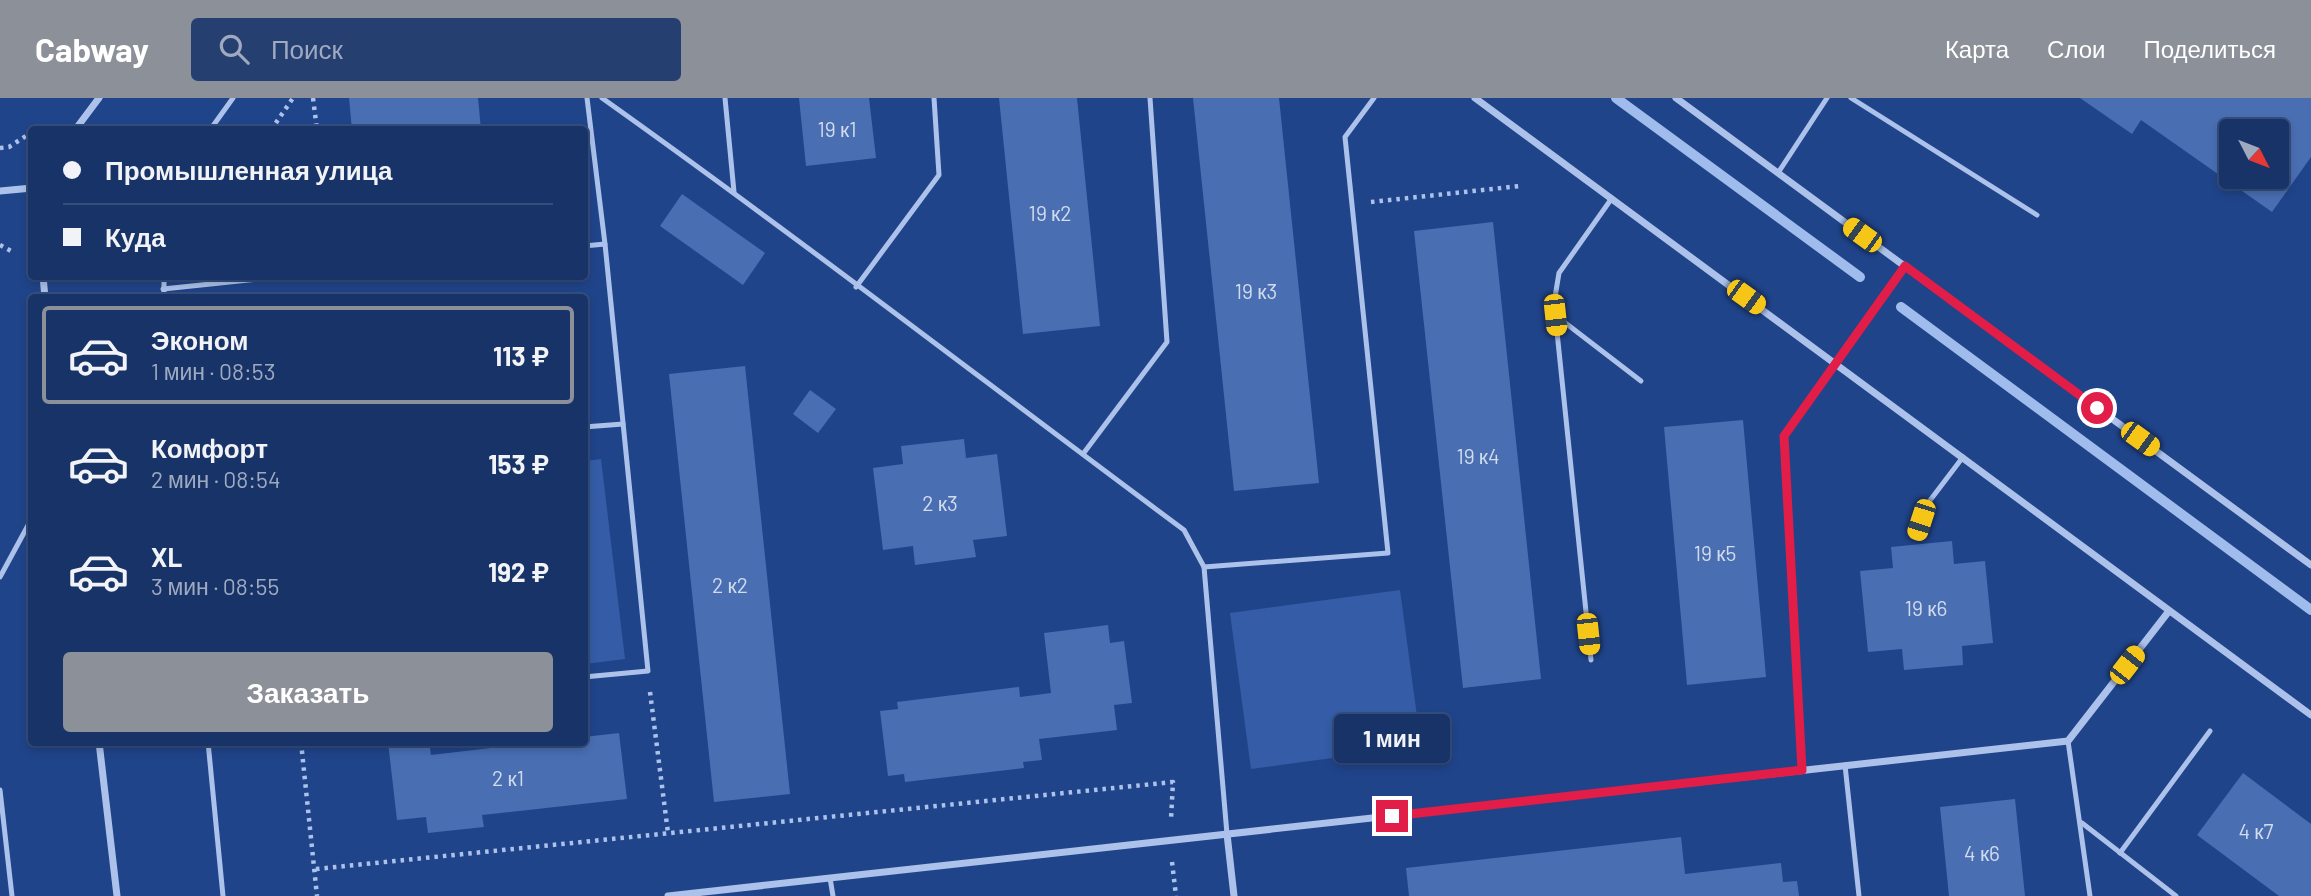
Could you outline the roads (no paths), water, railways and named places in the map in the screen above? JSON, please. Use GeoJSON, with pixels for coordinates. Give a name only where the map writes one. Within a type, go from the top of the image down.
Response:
{"type":"FeatureCollection","features":[{"type":"Feature","properties":{"kind":"street"},"geometry":{"type":"LineString","coordinates":[[78,126],[99,98]]}},
{"type":"Feature","properties":{"kind":"street"},"geometry":{"type":"LineString","coordinates":[[1475,98],[2311,715]]}},
{"type":"Feature","properties":{"kind":"street"},"geometry":{"type":"LineString","coordinates":[[1676,98],[2311,565]]}},
{"type":"Feature","properties":{"kind":"street"},"geometry":{"type":"LineString","coordinates":[[0,191],[28,188]]}},
{"type":"Feature","properties":{"kind":"street"},"geometry":{"type":"LineString","coordinates":[[1836,363],[1905,266]]}},
{"type":"Feature","properties":{"kind":"street"},"geometry":{"type":"LineString","coordinates":[[668,896],[2068,741],[2169,611]]}},
{"type":"Feature","properties":{"kind":"street"},"geometry":{"type":"LineString","coordinates":[[99,746],[117,896]]}},
{"type":"Feature","properties":{"kind":"street"},"geometry":{"type":"LineString","coordinates":[[1227,834],[1234,896]]}},
{"type":"Feature","properties":{"kind":"lane"},"geometry":{"type":"LineString","coordinates":[[213,126],[233,98]]}},
{"type":"Feature","properties":{"kind":"lane"},"geometry":{"type":"LineString","coordinates":[[587,98],[605,244],[648,671],[588,677]]}},
{"type":"Feature","properties":{"kind":"lane"},"geometry":{"type":"LineString","coordinates":[[602,98],[734,192],[856,287],[1184,530],[1204,567],[1227,834]]}},
{"type":"Feature","properties":{"kind":"lane"},"geometry":{"type":"LineString","coordinates":[[725,98],[734,192]]}},
{"type":"Feature","properties":{"kind":"lane"},"geometry":{"type":"LineString","coordinates":[[856,287],[939,176],[934,98]]}},
{"type":"Feature","properties":{"kind":"lane"},"geometry":{"type":"LineString","coordinates":[[1083,454],[1167,342],[1150,98]]}},
{"type":"Feature","properties":{"kind":"lane"},"geometry":{"type":"LineString","coordinates":[[1204,567],[1388,553],[1345,137],[1374,98]]}},
{"type":"Feature","properties":{"kind":"lane"},"geometry":{"type":"LineString","coordinates":[[1778,173],[1827,98]]}},
{"type":"Feature","properties":{"kind":"lane"},"geometry":{"type":"LineString","coordinates":[[1851,98],[2036,215]]}},
{"type":"Feature","properties":{"kind":"lane"},"geometry":{"type":"LineString","coordinates":[[1591,660],[1555,315],[1559,273],[1612,198]]}},
{"type":"Feature","properties":{"kind":"lane"},"geometry":{"type":"LineString","coordinates":[[588,246],[605,244]]}},
{"type":"Feature","properties":{"kind":"lane"},"geometry":{"type":"LineString","coordinates":[[164,280],[164,294]]}},
{"type":"Feature","properties":{"kind":"lane"},"geometry":{"type":"LineString","coordinates":[[163,289],[248,280]]}},
{"type":"Feature","properties":{"kind":"lane"},"geometry":{"type":"LineString","coordinates":[[1555,315],[1641,381]]}},
{"type":"Feature","properties":{"kind":"lane"},"geometry":{"type":"LineString","coordinates":[[1802,770],[1784,436],[1836,363]]}},
{"type":"Feature","properties":{"kind":"lane"},"geometry":{"type":"LineString","coordinates":[[588,428],[623,424]]}},
{"type":"Feature","properties":{"kind":"lane"},"geometry":{"type":"LineString","coordinates":[[1916,534],[1925,507],[1963,457]]}},
{"type":"Feature","properties":{"kind":"lane"},"geometry":{"type":"LineString","coordinates":[[0,577],[28,525]]}},
{"type":"Feature","properties":{"kind":"lane"},"geometry":{"type":"LineString","coordinates":[[2120,853],[2210,731]]}},
{"type":"Feature","properties":{"kind":"lane"},"geometry":{"type":"LineString","coordinates":[[2068,741],[2082,823],[2090,896]]}},
{"type":"Feature","properties":{"kind":"lane"},"geometry":{"type":"LineString","coordinates":[[208,746],[223,896]]}},
{"type":"Feature","properties":{"kind":"lane"},"geometry":{"type":"LineString","coordinates":[[1845,765],[1859,896]]}},
{"type":"Feature","properties":{"kind":"lane"},"geometry":{"type":"LineString","coordinates":[[0,790],[12,896]]}},
{"type":"Feature","properties":{"kind":"lane"},"geometry":{"type":"LineString","coordinates":[[2082,823],[2176,896]]}},
{"type":"Feature","properties":{"kind":"lane"},"geometry":{"type":"LineString","coordinates":[[830,878],[833,896]]}},
{"type":"Feature","properties":{"kind":"waterway"},"geometry":{"type":"LineString","coordinates":[[1616,98],[1860,277]]}},
{"type":"Feature","properties":{"kind":"waterway"},"geometry":{"type":"LineString","coordinates":[[1901,307],[2311,610]]}}]}
